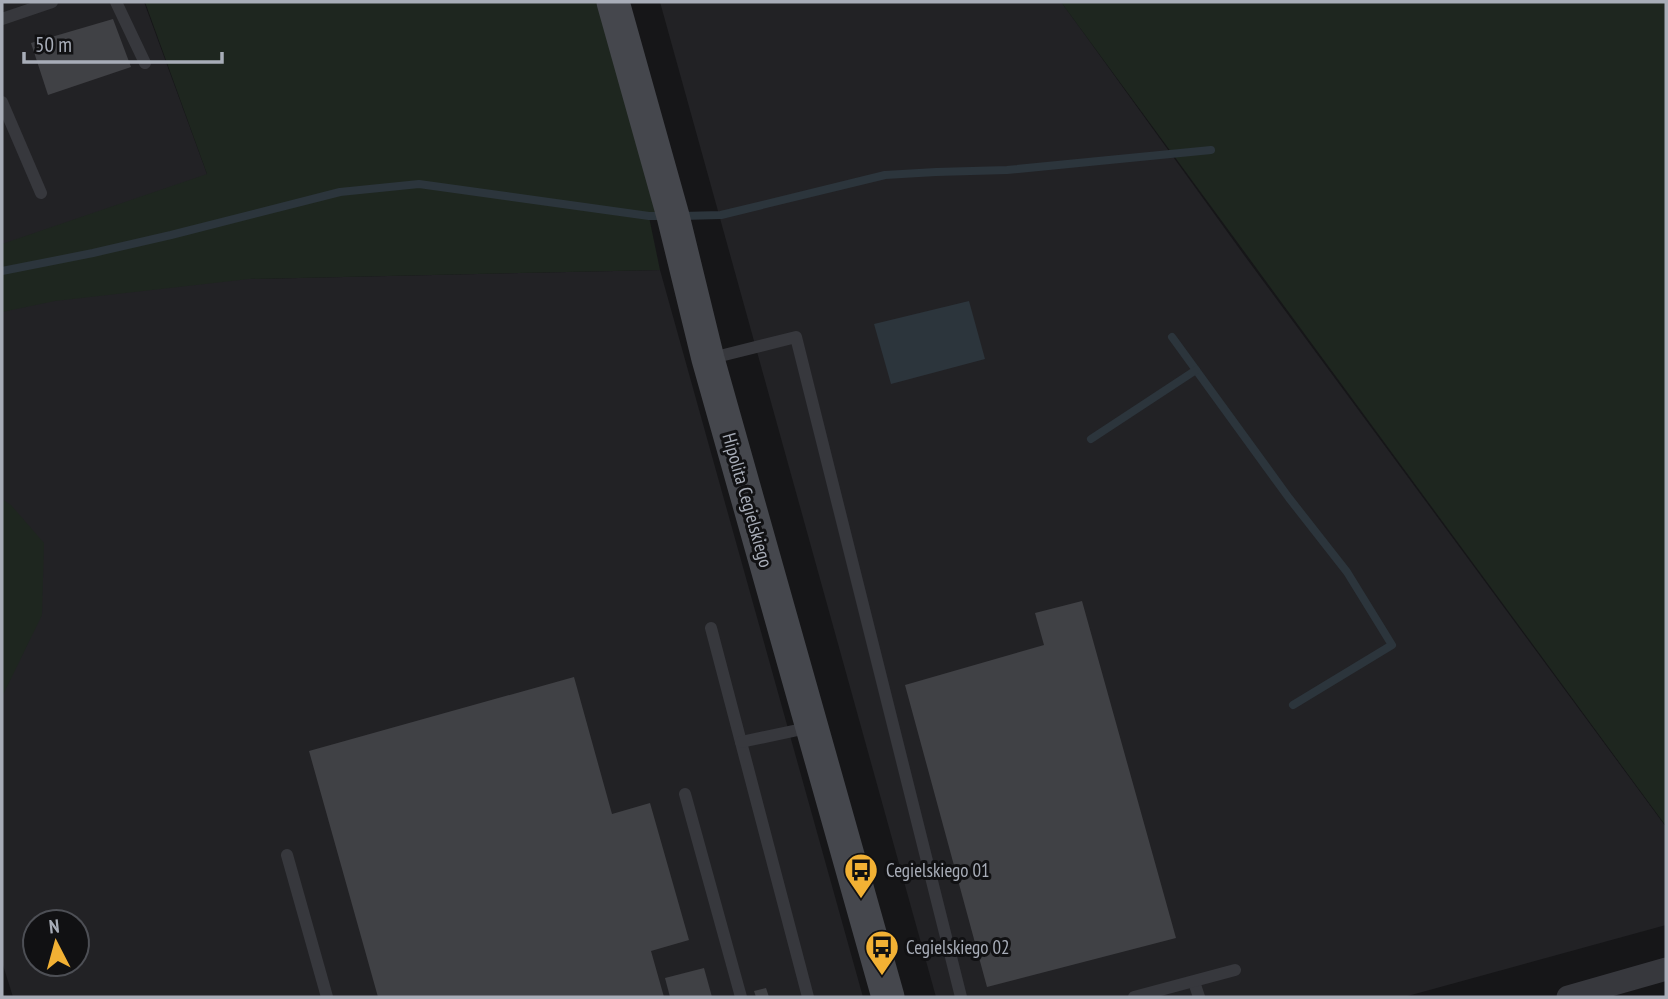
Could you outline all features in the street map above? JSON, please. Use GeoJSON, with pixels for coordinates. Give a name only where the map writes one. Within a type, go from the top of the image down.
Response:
{"type":"FeatureCollection","features":[{"type":"Feature","properties":{"kind":"street","name":"Hipolita Cegielskiego"},"geometry":{"type":"LineString","coordinates":[[614,2],[673,216],[708,359],[888,997]]}},
{"type":"Feature","properties":{"kind":"street"},"geometry":{"type":"LineString","coordinates":[[1567,997],[1666,969]]}},
{"type":"Feature","properties":{"kind":"lane"},"geometry":{"type":"LineString","coordinates":[[2,19],[52,2]]}},
{"type":"Feature","properties":{"kind":"lane"},"geometry":{"type":"LineString","coordinates":[[116,2],[145,63]]}},
{"type":"Feature","properties":{"kind":"lane"},"geometry":{"type":"LineString","coordinates":[[2,102],[41,193]]}},
{"type":"Feature","properties":{"kind":"lane"},"geometry":{"type":"LineString","coordinates":[[708,359],[796,337],[961,997]]}},
{"type":"Feature","properties":{"kind":"lane"},"geometry":{"type":"LineString","coordinates":[[711,628],[808,997]]}},
{"type":"Feature","properties":{"kind":"lane"},"geometry":{"type":"LineString","coordinates":[[741,742],[812,727]]}},
{"type":"Feature","properties":{"kind":"lane"},"geometry":{"type":"LineString","coordinates":[[685,794],[741,997]]}},
{"type":"Feature","properties":{"kind":"lane"},"geometry":{"type":"LineString","coordinates":[[287,855],[327,997]]}},
{"type":"Feature","properties":{"kind":"lane"},"geometry":{"type":"LineString","coordinates":[[1133,997],[1236,970]]}},
{"type":"Feature","properties":{"kind":"lane"},"geometry":{"type":"LineString","coordinates":[[1194,982],[1199,997]]}},
{"type":"Feature","properties":{"kind":"shaded area"},"geometry":{"type":"Polygon","coordinates":[[[2,2],[144,2],[249,279],[660,270],[863,997],[13,997],[2,962],[2,2]]]}},
{"type":"Feature","properties":{"kind":"shaded area"},"geometry":{"type":"Polygon","coordinates":[[[145,2],[600,2],[662,216],[649,217],[660,270],[249,279],[55,301],[2,312],[2,244],[207,174],[145,2]]]}},
{"type":"Feature","properties":{"kind":"shaded area"},"geometry":{"type":"Polygon","coordinates":[[[660,2],[1064,2],[1062,3],[1244,255],[1666,827],[1666,925],[1404,997],[936,997],[660,2]]]}},
{"type":"Feature","properties":{"kind":"shaded area"},"geometry":{"type":"Polygon","coordinates":[[[1061,2],[1666,2],[1666,826],[1061,2]]]}},
{"type":"Feature","properties":{"kind":"shaded area"},"geometry":{"type":"Polygon","coordinates":[[[969,301],[985,359],[891,384],[874,324],[969,301]]]}},
{"type":"Feature","properties":{"kind":"shaded area"},"geometry":{"type":"Polygon","coordinates":[[[2,499],[11,505],[44,543],[42,615],[2,697],[2,499]]]}},
{"type":"Feature","properties":{"kind":"building"},"geometry":{"type":"Polygon","coordinates":[[[113,19],[131,67],[48,95],[31,43],[113,19]]]}},
{"type":"Feature","properties":{"kind":"building"},"geometry":{"type":"Polygon","coordinates":[[[1082,601],[1176,938],[987,987],[905,685],[1044,645],[1035,613],[1082,601]]]}},
{"type":"Feature","properties":{"kind":"building"},"geometry":{"type":"Polygon","coordinates":[[[574,677],[612,814],[650,803],[689,940],[651,951],[664,997],[378,997],[309,751],[574,677]]]}},
{"type":"Feature","properties":{"kind":"building"},"geometry":{"type":"Polygon","coordinates":[[[704,968],[712,997],[670,997],[665,978],[704,968]]]}},
{"type":"Feature","properties":{"kind":"building"},"geometry":{"type":"Polygon","coordinates":[[[766,988],[769,997],[756,997],[754,991],[766,988]]]}},
{"type":"Feature","properties":{"kind":"waterway"},"geometry":{"type":"LineString","coordinates":[[682,216],[721,215],[885,175],[1007,170],[1211,150]]}},
{"type":"Feature","properties":{"kind":"waterway"},"geometry":{"type":"LineString","coordinates":[[2,271],[171,235],[340,192],[419,184],[649,216],[666,216]]}},
{"type":"Feature","properties":{"kind":"waterway"},"geometry":{"type":"LineString","coordinates":[[1172,337],[1289,498],[1347,572],[1392,645],[1293,705]]}},
{"type":"Feature","properties":{"kind":"waterway"},"geometry":{"type":"LineString","coordinates":[[1091,439],[1196,370]]}},
{"type":"Feature","properties":{"kind":"place","name":"Cegielskiego 01"},"geometry":{"type":"Point","coordinates":[861,900]}},
{"type":"Feature","properties":{"kind":"place","name":"Cegielskiego 02"},"geometry":{"type":"Point","coordinates":[882,977]}}]}
